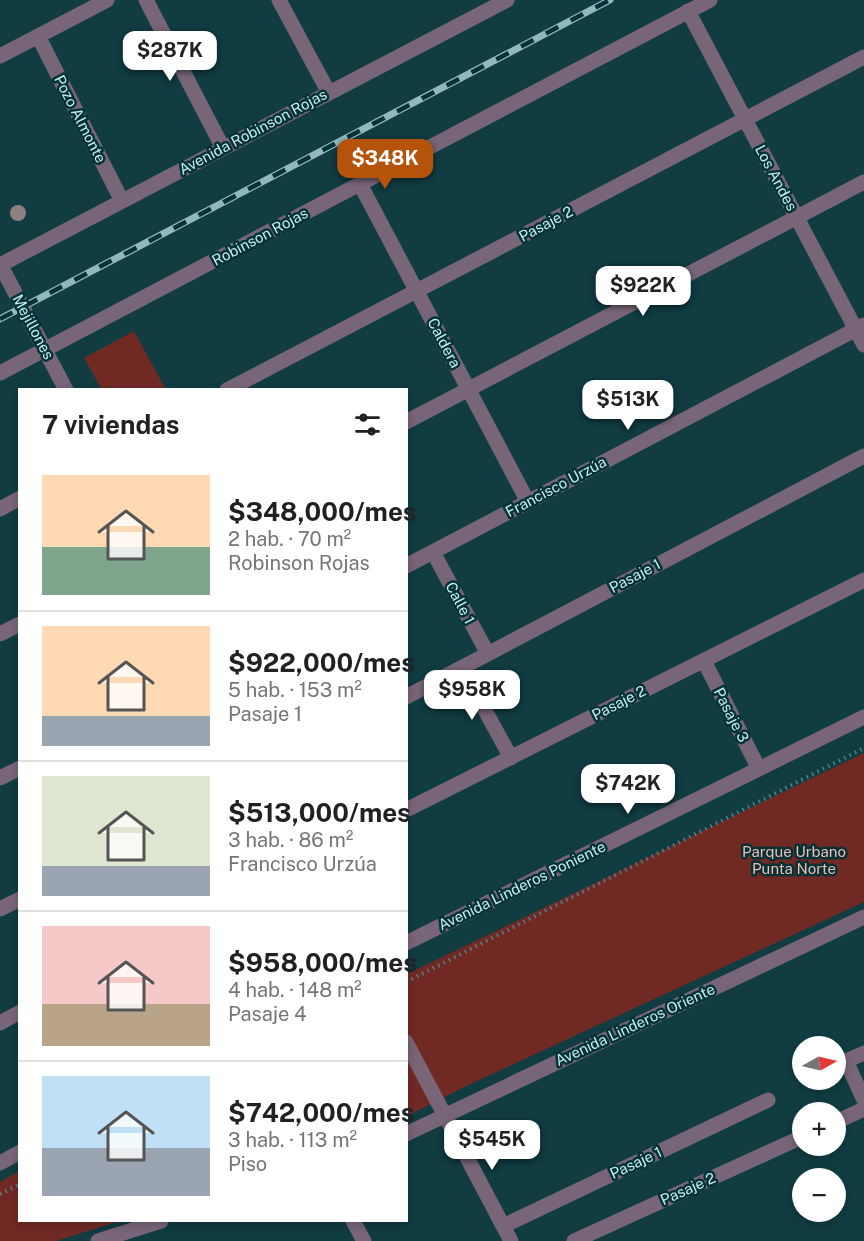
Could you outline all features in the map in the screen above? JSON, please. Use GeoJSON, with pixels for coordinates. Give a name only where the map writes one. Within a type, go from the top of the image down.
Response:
{"type":"FeatureCollection","features":[{"type":"Feature","properties":{"kind":"street"},"geometry":{"type":"LineString","coordinates":[[0,56],[107,0]]}},
{"type":"Feature","properties":{"kind":"street"},"geometry":{"type":"LineString","coordinates":[[146,0],[223,148]]}},
{"type":"Feature","properties":{"kind":"street"},"geometry":{"type":"LineString","coordinates":[[279,0],[329,93]]}},
{"type":"Feature","properties":{"kind":"street","name":"Avenida Robinson Rojas"},"geometry":{"type":"LineString","coordinates":[[0,265],[507,0]]}},
{"type":"Feature","properties":{"kind":"street","name":"Robinson Rojas"},"geometry":{"type":"LineString","coordinates":[[0,373],[710,0]]}},
{"type":"Feature","properties":{"kind":"street","name":"Los Andes"},"geometry":{"type":"LineString","coordinates":[[688,12],[797,218],[860,328],[864,345]]}},
{"type":"Feature","properties":{"kind":"street","name":"Pozo Almonte"},"geometry":{"type":"LineString","coordinates":[[38,36],[122,201]]}},
{"type":"Feature","properties":{"kind":"street","name":"Pasaje 2"},"geometry":{"type":"LineString","coordinates":[[231,388],[864,57]]}},
{"type":"Feature","properties":{"kind":"street"},"geometry":{"type":"LineString","coordinates":[[408,421],[864,182]]}},
{"type":"Feature","properties":{"kind":"street","name":"Caldera"},"geometry":{"type":"LineString","coordinates":[[360,184],[528,502]]}},
{"type":"Feature","properties":{"kind":"street","name":"Mejillones"},"geometry":{"type":"LineString","coordinates":[[0,265],[65,388]]}},
{"type":"Feature","properties":{"kind":"street","name":"Francisco Urzúa"},"geometry":{"type":"LineString","coordinates":[[408,565],[860,328]]}},
{"type":"Feature","properties":{"kind":"street","name":"Pasaje 1"},"geometry":{"type":"LineString","coordinates":[[408,696],[864,456]]}},
{"type":"Feature","properties":{"kind":"street"},"geometry":{"type":"LineString","coordinates":[[0,508],[18,499]]}},
{"type":"Feature","properties":{"kind":"street","name":"Calle 1"},"geometry":{"type":"LineString","coordinates":[[433,552],[488,654]]}},
{"type":"Feature","properties":{"kind":"street","name":"Pasaje 2"},"geometry":{"type":"LineString","coordinates":[[408,809],[864,580]]}},
{"type":"Feature","properties":{"kind":"street"},"geometry":{"type":"LineString","coordinates":[[0,634],[18,625]]}},
{"type":"Feature","properties":{"kind":"street","name":"Pasaje 3"},"geometry":{"type":"LineString","coordinates":[[704,661],[759,769]]}},
{"type":"Feature","properties":{"kind":"street"},"geometry":{"type":"LineString","coordinates":[[462,668],[511,758]]}},
{"type":"Feature","properties":{"kind":"street","name":"Avenida Linderos Poniente"},"geometry":{"type":"LineString","coordinates":[[408,942],[864,717]]}},
{"type":"Feature","properties":{"kind":"street"},"geometry":{"type":"LineString","coordinates":[[0,778],[18,769]]}},
{"type":"Feature","properties":{"kind":"street"},"geometry":{"type":"LineString","coordinates":[[0,909],[18,900]]}},
{"type":"Feature","properties":{"kind":"street","name":"Avenida Linderos Oriente"},"geometry":{"type":"LineString","coordinates":[[408,1133],[864,917]]}},
{"type":"Feature","properties":{"kind":"street"},"geometry":{"type":"LineString","coordinates":[[0,1023],[18,1013]]}},
{"type":"Feature","properties":{"kind":"street"},"geometry":{"type":"LineString","coordinates":[[408,1046],[511,1241]]}},
{"type":"Feature","properties":{"kind":"street"},"geometry":{"type":"LineString","coordinates":[[846,1117],[863,1109],[846,1061],[864,1053]]}},
{"type":"Feature","properties":{"kind":"street","name":"Pasaje 1"},"geometry":{"type":"LineString","coordinates":[[503,1226],[768,1100]]}},
{"type":"Feature","properties":{"kind":"street","name":"Pasaje 2"},"geometry":{"type":"LineString","coordinates":[[574,1241],[792,1142]]}},
{"type":"Feature","properties":{"kind":"street"},"geometry":{"type":"LineString","coordinates":[[0,1163],[18,1153]]}},
{"type":"Feature","properties":{"kind":"street"},"geometry":{"type":"LineString","coordinates":[[98,1241],[158,1222]]}},
{"type":"Feature","properties":{"kind":"street"},"geometry":{"type":"LineString","coordinates":[[354,1222],[364,1241]]}},
{"type":"Feature","properties":{"kind":"path"},"geometry":{"type":"LineString","coordinates":[[408,981],[864,748]]}},
{"type":"Feature","properties":{"kind":"path"},"geometry":{"type":"LineString","coordinates":[[0,1194],[18,1185]]}},
{"type":"Feature","properties":{"kind":"green space"},"geometry":{"type":"Polygon","coordinates":[[[134,331],[165,388],[101,388],[84,358],[134,331]]]}},
{"type":"Feature","properties":{"kind":"green space","name":"Parque Urbano Punta Norte"},"geometry":{"type":"Polygon","coordinates":[[[864,753],[864,902],[462,1088],[408,1115],[408,974],[864,753]]]}},
{"type":"Feature","properties":{"kind":"green space"},"geometry":{"type":"Polygon","coordinates":[[[18,1172],[18,1222],[117,1222],[56,1241],[0,1241],[0,1182],[18,1172]]]}},
{"type":"Feature","properties":{"kind":"railway"},"geometry":{"type":"LineString","coordinates":[[0,319],[610,0]]}}]}
